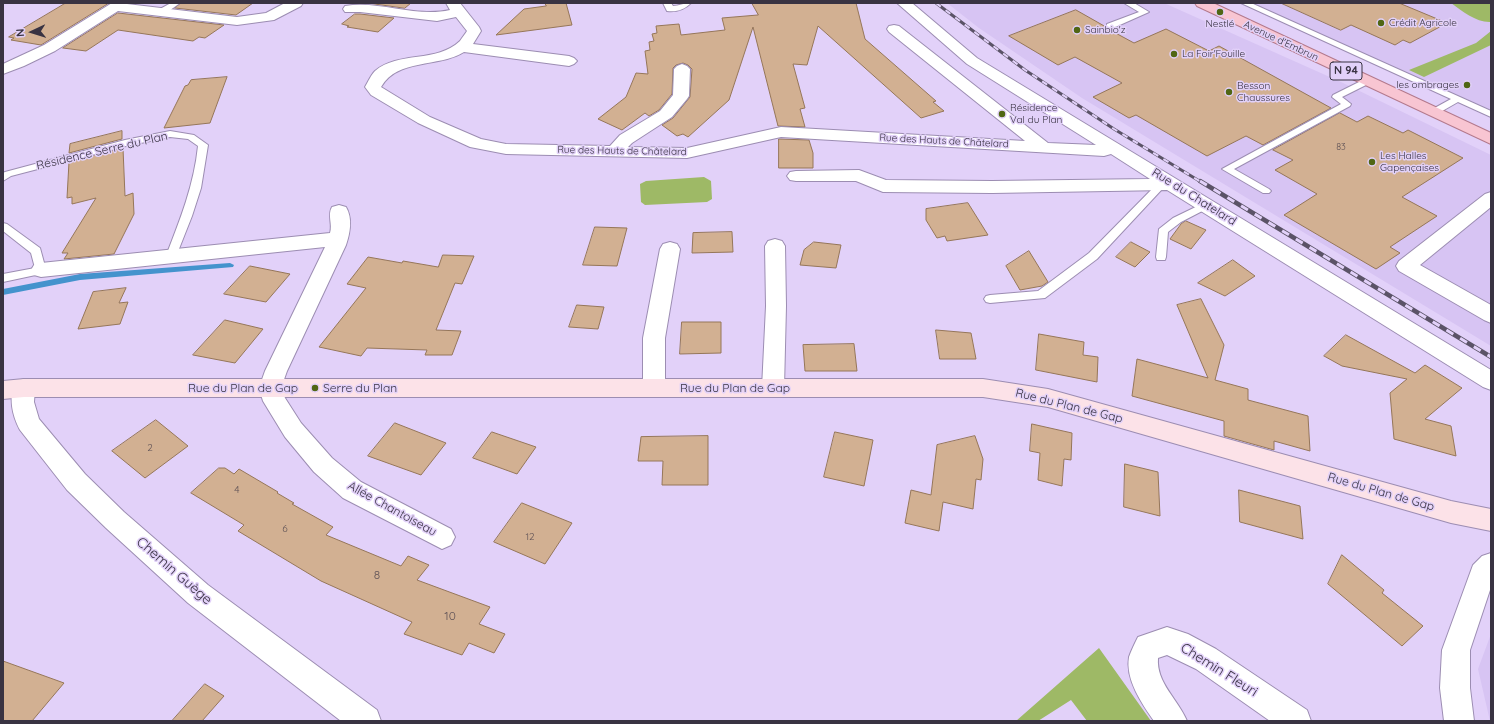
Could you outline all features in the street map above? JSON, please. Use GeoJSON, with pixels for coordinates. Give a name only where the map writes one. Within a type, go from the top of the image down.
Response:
{"type":"FeatureCollection","features":[{"type":"Feature","properties":{"kind":"main road","name":"Avenue d'Embrun"},"geometry":{"type":"LineString","coordinates":[[1202,3],[1491,139]]}},
{"type":"Feature","properties":{"kind":"main road","name":"Rue du Plan de Gap"},"geometry":{"type":"LineString","coordinates":[[14,389],[983,388],[1048,398],[1451,512]]}},
{"type":"Feature","properties":{"kind":"main road"},"geometry":{"type":"LineString","coordinates":[[1451,512],[1491,520]]}},
{"type":"Feature","properties":{"kind":"main road"},"geometry":{"type":"LineString","coordinates":[[1451,512],[1491,528]]}},
{"type":"Feature","properties":{"kind":"street"},"geometry":{"type":"LineString","coordinates":[[3,68],[32,58],[118,5],[237,21],[269,17],[296,3]]}},
{"type":"Feature","properties":{"kind":"street","name":"Rue du Chatelard"},"geometry":{"type":"LineString","coordinates":[[904,3],[972,61],[1114,148],[1167,184],[1206,205],[1491,381]]}},
{"type":"Feature","properties":{"kind":"street"},"geometry":{"type":"LineString","coordinates":[[350,9],[360,8],[437,17],[456,8],[474,31],[470,40],[463,48]]}},
{"type":"Feature","properties":{"kind":"street"},"geometry":{"type":"LineString","coordinates":[[894,29],[1043,147]]}},
{"type":"Feature","properties":{"kind":"street"},"geometry":{"type":"LineString","coordinates":[[463,48],[568,61]]}},
{"type":"Feature","properties":{"kind":"street","name":"Rue des Hauts de Châtelard"},"geometry":{"type":"LineString","coordinates":[[463,48],[441,57],[396,66],[381,74],[375,80],[373,87],[377,92],[424,120],[476,143],[506,149],[687,153],[781,132],[1104,151],[1114,148]]}},
{"type":"Feature","properties":{"kind":"street"},"geometry":{"type":"LineString","coordinates":[[614,152],[626,139],[666,114],[681,96],[682,69]]}},
{"type":"Feature","properties":{"kind":"street"},"geometry":{"type":"LineString","coordinates":[[796,176],[859,175],[883,186],[1008,187],[1167,184]]}},
{"type":"Feature","properties":{"kind":"street"},"geometry":{"type":"LineString","coordinates":[[1491,198],[1406,266],[1491,315]]}},
{"type":"Feature","properties":{"kind":"street"},"geometry":{"type":"LineString","coordinates":[[270,388],[276,371],[338,239],[341,230],[339,211]]}},
{"type":"Feature","properties":{"kind":"street"},"geometry":{"type":"LineString","coordinates":[[41,270],[338,239]]}},
{"type":"Feature","properties":{"kind":"street"},"geometry":{"type":"LineString","coordinates":[[773,388],[776,306],[775,246]]}},
{"type":"Feature","properties":{"kind":"street"},"geometry":{"type":"LineString","coordinates":[[654,388],[654,338],[670,249]]}},
{"type":"Feature","properties":{"kind":"street","name":"Allée Chantoiseau"},"geometry":{"type":"LineString","coordinates":[[270,388],[274,401],[293,430],[323,465],[352,490],[442,537]]}},
{"type":"Feature","properties":{"kind":"street","name":"Chemin Guège"},"geometry":{"type":"LineString","coordinates":[[14,389],[23,402],[28,423],[76,482],[115,520],[198,594],[366,721]]}},
{"type":"Feature","properties":{"kind":"street"},"geometry":{"type":"LineString","coordinates":[[1459,721],[1455,688],[1456,650],[1482,574],[1491,564]]}},
{"type":"Feature","properties":{"kind":"street","name":"Chemin Fleuri"},"geometry":{"type":"LineString","coordinates":[[1172,721],[1145,679],[1142,666],[1143,655],[1148,647],[1167,641],[1178,644],[1206,659],[1296,721]]}},
{"type":"Feature","properties":{"kind":"lane"},"geometry":{"type":"LineString","coordinates":[[163,12],[176,3]]}},
{"type":"Feature","properties":{"kind":"lane"},"geometry":{"type":"LineString","coordinates":[[667,3],[670,9],[681,8],[687,3]]}},
{"type":"Feature","properties":{"kind":"lane"},"geometry":{"type":"LineString","coordinates":[[1110,26],[1145,12],[1128,3]]}},
{"type":"Feature","properties":{"kind":"lane"},"geometry":{"type":"LineString","coordinates":[[1245,3],[1491,114]]}},
{"type":"Feature","properties":{"kind":"lane"},"geometry":{"type":"LineString","coordinates":[[1266,191],[1227,169],[1347,104],[1336,96],[1367,81]]}},
{"type":"Feature","properties":{"kind":"lane"},"geometry":{"type":"LineString","coordinates":[[1434,112],[1457,99]]}},
{"type":"Feature","properties":{"kind":"lane","name":"Résidence Serre du Plan"},"geometry":{"type":"LineString","coordinates":[[3,178],[8,174],[125,143],[170,134],[191,137],[203,144],[202,161],[187,215],[171,256]]}},
{"type":"Feature","properties":{"kind":"lane"},"geometry":{"type":"LineString","coordinates":[[990,299],[1041,295],[1093,256],[1167,184]]}},
{"type":"Feature","properties":{"kind":"lane"},"geometry":{"type":"LineString","coordinates":[[1161,257],[1164,231],[1176,220],[1206,205]]}},
{"type":"Feature","properties":{"kind":"lane"},"geometry":{"type":"LineString","coordinates":[[3,226],[36,251],[41,270],[3,278]]}},
{"type":"Feature","properties":{"kind":"shaded area"},"geometry":{"type":"Polygon","coordinates":[[[947,3],[1164,3],[1341,82],[1491,155],[1491,346],[1082,98],[979,28],[947,3]]]}},
{"type":"Feature","properties":{"kind":"shaded area"},"geometry":{"type":"Polygon","coordinates":[[[1242,3],[1491,3],[1491,110],[1242,3]]]}},
{"type":"Feature","properties":{"kind":"shaded area"},"geometry":{"type":"Polygon","coordinates":[[[1491,634],[1491,721],[1490,721],[1478,669],[1491,634]]]}},
{"type":"Feature","properties":{"kind":"green space"},"geometry":{"type":"Polygon","coordinates":[[[1451,3],[1491,3],[1491,22],[1475,19],[1451,3]]]}},
{"type":"Feature","properties":{"kind":"green space"},"geometry":{"type":"Polygon","coordinates":[[[1491,31],[1491,45],[1424,77],[1409,70],[1476,43],[1491,31]]]}},
{"type":"Feature","properties":{"kind":"green space"},"geometry":{"type":"Polygon","coordinates":[[[704,177],[711,181],[712,199],[707,202],[645,205],[641,202],[640,184],[646,181],[704,177]]]}},
{"type":"Feature","properties":{"kind":"green space"},"geometry":{"type":"Polygon","coordinates":[[[1099,648],[1151,721],[1087,721],[1071,700],[1038,721],[1016,721],[1099,648]]]}},
{"type":"Feature","properties":{"kind":"building"},"geometry":{"type":"Polygon","coordinates":[[[66,3],[109,3],[41,45],[11,40],[14,38],[9,37],[66,3]]]}},
{"type":"Feature","properties":{"kind":"building"},"geometry":{"type":"Polygon","coordinates":[[[181,3],[253,3],[236,15],[175,8],[181,3]]]}},
{"type":"Feature","properties":{"kind":"building"},"geometry":{"type":"Polygon","coordinates":[[[368,3],[411,3],[405,8],[368,3]]]}},
{"type":"Feature","properties":{"kind":"building"},"geometry":{"type":"Polygon","coordinates":[[[545,3],[566,3],[572,25],[496,35],[524,9],[546,6],[545,3]]]}},
{"type":"Feature","properties":{"kind":"building"},"geometry":{"type":"Polygon","coordinates":[[[752,3],[856,3],[865,39],[936,101],[933,102],[944,111],[921,118],[818,26],[807,65],[793,64],[805,108],[800,109],[805,127],[778,126],[753,27],[729,100],[688,137],[683,134],[677,136],[662,125],[673,118],[690,97],[692,69],[683,63],[676,65],[673,68],[672,94],[659,110],[649,116],[645,113],[622,130],[598,119],[626,97],[636,73],[648,74],[645,51],[650,50],[649,42],[654,41],[652,34],[657,33],[656,26],[679,24],[681,35],[725,30],[722,18],[758,15],[752,3]]]}},
{"type":"Feature","properties":{"kind":"building","name":"Crédit Agricole"},"geometry":{"type":"Polygon","coordinates":[[[1281,3],[1399,3],[1447,23],[1410,43],[1403,40],[1395,45],[1351,25],[1341,30],[1281,3]]]}},
{"type":"Feature","properties":{"kind":"building"},"geometry":{"type":"Polygon","coordinates":[[[1076,10],[1106,27],[1106,29],[1134,43],[1166,29],[1209,51],[1219,46],[1331,108],[1263,145],[1246,136],[1207,156],[1136,115],[1129,118],[1093,97],[1122,83],[1075,57],[1058,65],[1009,36],[1076,10]]]}},
{"type":"Feature","properties":{"kind":"building"},"geometry":{"type":"Polygon","coordinates":[[[118,13],[224,25],[205,38],[199,37],[193,41],[118,30],[86,51],[63,48],[118,13]]]}},
{"type":"Feature","properties":{"kind":"building"},"geometry":{"type":"Polygon","coordinates":[[[355,14],[394,18],[378,32],[347,27],[349,26],[342,24],[355,14]]]}},
{"type":"Feature","properties":{"kind":"building"},"geometry":{"type":"Polygon","coordinates":[[[227,77],[210,123],[164,128],[185,86],[188,85],[191,80],[227,77]]]}},
{"type":"Feature","properties":{"kind":"building"},"geometry":{"type":"Polygon","coordinates":[[[1340,113],[1357,122],[1368,116],[1403,133],[1408,130],[1463,158],[1402,197],[1437,216],[1390,247],[1400,253],[1376,269],[1284,215],[1317,194],[1275,170],[1293,160],[1273,150],[1340,113]]]}},
{"type":"Feature","properties":{"kind":"building"},"geometry":{"type":"Polygon","coordinates":[[[122,131],[122,139],[69,153],[70,144],[122,131]]]}},
{"type":"Feature","properties":{"kind":"building"},"geometry":{"type":"Polygon","coordinates":[[[779,139],[809,140],[813,153],[813,168],[779,168],[779,139]]]}},
{"type":"Feature","properties":{"kind":"building"},"geometry":{"type":"Polygon","coordinates":[[[123,148],[125,196],[133,193],[134,214],[114,254],[64,259],[68,253],[62,253],[96,198],[72,204],[72,197],[67,198],[69,162],[123,148]]]}},
{"type":"Feature","properties":{"kind":"building"},"geometry":{"type":"Polygon","coordinates":[[[968,203],[988,235],[947,241],[945,236],[937,238],[926,220],[926,209],[968,203]]]}},
{"type":"Feature","properties":{"kind":"building"},"geometry":{"type":"Polygon","coordinates":[[[1186,221],[1206,230],[1191,249],[1170,239],[1181,224],[1186,221]]]}},
{"type":"Feature","properties":{"kind":"building"},"geometry":{"type":"Polygon","coordinates":[[[595,227],[627,228],[617,266],[583,265],[595,227]]]}},
{"type":"Feature","properties":{"kind":"building"},"geometry":{"type":"Polygon","coordinates":[[[732,232],[733,252],[692,253],[693,233],[732,232]]]}},
{"type":"Feature","properties":{"kind":"building"},"geometry":{"type":"Polygon","coordinates":[[[814,242],[841,245],[836,268],[800,265],[804,250],[814,242]]]}},
{"type":"Feature","properties":{"kind":"building"},"geometry":{"type":"Polygon","coordinates":[[[1131,242],[1150,252],[1135,267],[1116,257],[1131,242]]]}},
{"type":"Feature","properties":{"kind":"building"},"geometry":{"type":"Polygon","coordinates":[[[1029,251],[1048,282],[1042,286],[1020,290],[1006,266],[1029,251]]]}},
{"type":"Feature","properties":{"kind":"building"},"geometry":{"type":"Polygon","coordinates":[[[443,255],[474,256],[462,284],[455,283],[436,330],[461,331],[452,355],[425,355],[427,350],[367,348],[361,356],[319,347],[366,288],[347,284],[368,257],[438,267],[443,255]]]}},
{"type":"Feature","properties":{"kind":"building"},"geometry":{"type":"Polygon","coordinates":[[[1233,260],[1255,276],[1225,296],[1198,283],[1233,260]]]}},
{"type":"Feature","properties":{"kind":"building"},"geometry":{"type":"Polygon","coordinates":[[[250,266],[290,274],[266,302],[224,294],[250,266]]]}},
{"type":"Feature","properties":{"kind":"building"},"geometry":{"type":"Polygon","coordinates":[[[126,288],[119,303],[128,302],[120,324],[78,329],[93,292],[126,288]]]}},
{"type":"Feature","properties":{"kind":"building"},"geometry":{"type":"Polygon","coordinates":[[[1201,299],[1224,345],[1215,380],[1248,389],[1248,400],[1308,416],[1310,451],[1274,441],[1274,450],[1224,436],[1224,421],[1132,396],[1137,359],[1208,378],[1177,305],[1201,299]]]}},
{"type":"Feature","properties":{"kind":"building"},"geometry":{"type":"Polygon","coordinates":[[[577,305],[604,307],[598,329],[569,327],[577,305]]]}},
{"type":"Feature","properties":{"kind":"building"},"geometry":{"type":"Polygon","coordinates":[[[225,320],[263,329],[235,363],[193,355],[225,320]]]}},
{"type":"Feature","properties":{"kind":"building"},"geometry":{"type":"Polygon","coordinates":[[[682,322],[721,322],[721,353],[680,354],[682,322]]]}},
{"type":"Feature","properties":{"kind":"building"},"geometry":{"type":"Polygon","coordinates":[[[936,330],[971,333],[976,359],[940,359],[936,330]]]}},
{"type":"Feature","properties":{"kind":"building"},"geometry":{"type":"Polygon","coordinates":[[[1039,334],[1084,342],[1083,355],[1098,357],[1097,382],[1036,370],[1039,334]]]}},
{"type":"Feature","properties":{"kind":"building"},"geometry":{"type":"Polygon","coordinates":[[[1346,335],[1415,373],[1425,365],[1462,388],[1425,419],[1451,426],[1456,456],[1394,439],[1390,393],[1407,379],[1342,366],[1324,356],[1346,335]]]}},
{"type":"Feature","properties":{"kind":"building"},"geometry":{"type":"Polygon","coordinates":[[[854,344],[857,371],[805,371],[803,345],[854,344]]]}},
{"type":"Feature","properties":{"kind":"building"},"geometry":{"type":"Polygon","coordinates":[[[156,420],[188,446],[145,478],[112,451],[156,420]]]}},
{"type":"Feature","properties":{"kind":"building"},"geometry":{"type":"Polygon","coordinates":[[[395,423],[446,443],[421,475],[368,456],[395,423]]]}},
{"type":"Feature","properties":{"kind":"building"},"geometry":{"type":"Polygon","coordinates":[[[1032,424],[1072,433],[1071,460],[1064,459],[1062,486],[1038,480],[1040,453],[1030,451],[1032,424]]]}},
{"type":"Feature","properties":{"kind":"building"},"geometry":{"type":"Polygon","coordinates":[[[492,432],[536,447],[517,474],[473,458],[492,432]]]}},
{"type":"Feature","properties":{"kind":"building"},"geometry":{"type":"Polygon","coordinates":[[[835,432],[873,440],[864,486],[824,477],[835,432]]]}},
{"type":"Feature","properties":{"kind":"building"},"geometry":{"type":"Polygon","coordinates":[[[708,436],[708,485],[662,485],[663,461],[638,461],[641,437],[708,436]]]}},
{"type":"Feature","properties":{"kind":"building"},"geometry":{"type":"Polygon","coordinates":[[[975,436],[983,459],[981,480],[976,479],[973,509],[943,502],[939,531],[905,523],[911,490],[931,495],[937,445],[975,436]]]}},
{"type":"Feature","properties":{"kind":"building"},"geometry":{"type":"Polygon","coordinates":[[[1125,464],[1158,472],[1160,516],[1124,507],[1125,464]]]}},
{"type":"Feature","properties":{"kind":"building"},"geometry":{"type":"Polygon","coordinates":[[[219,468],[225,468],[234,474],[239,469],[278,492],[277,493],[294,503],[292,504],[333,527],[326,535],[401,566],[408,556],[429,565],[417,580],[490,607],[479,624],[505,634],[494,653],[469,643],[462,655],[404,634],[412,622],[321,581],[238,531],[244,525],[191,493],[219,468]]]}},
{"type":"Feature","properties":{"kind":"building"},"geometry":{"type":"Polygon","coordinates":[[[1239,490],[1300,506],[1303,539],[1240,522],[1239,490]]]}},
{"type":"Feature","properties":{"kind":"building"},"geometry":{"type":"Polygon","coordinates":[[[522,503],[572,523],[545,564],[494,542],[522,503]]]}},
{"type":"Feature","properties":{"kind":"building"},"geometry":{"type":"Polygon","coordinates":[[[1342,555],[1384,590],[1382,593],[1423,626],[1402,646],[1328,584],[1342,555]]]}},
{"type":"Feature","properties":{"kind":"building"},"geometry":{"type":"Polygon","coordinates":[[[3,661],[64,683],[32,721],[3,721],[3,661]]]}},
{"type":"Feature","properties":{"kind":"building"},"geometry":{"type":"Polygon","coordinates":[[[205,684],[224,696],[202,721],[172,721],[205,684]]]}},
{"type":"Feature","properties":{"kind":"waterway"},"geometry":{"type":"LineString","coordinates":[[3,292],[80,277],[230,265]]}},
{"type":"Feature","properties":{"kind":"railway"},"geometry":{"type":"LineString","coordinates":[[936,3],[1025,70],[1114,129],[1201,182]]}},
{"type":"Feature","properties":{"kind":"railway"},"geometry":{"type":"LineString","coordinates":[[1200,181],[1491,357]]}},
{"type":"Feature","properties":{"kind":"place","name":"Nestlé"},"geometry":{"type":"Point","coordinates":[1220,12]}},
{"type":"Feature","properties":{"kind":"place","name":"Crédit Agricole"},"geometry":{"type":"Point","coordinates":[1381,23]}},
{"type":"Feature","properties":{"kind":"place","name":"Sainbio'z"},"geometry":{"type":"Point","coordinates":[1077,30]}},
{"type":"Feature","properties":{"kind":"place","name":"La Foir'Fouille"},"geometry":{"type":"Point","coordinates":[1174,54]}},
{"type":"Feature","properties":{"kind":"place","name":"les ombrages"},"geometry":{"type":"Point","coordinates":[1467,85]}},
{"type":"Feature","properties":{"kind":"place","name":"Besson Chaussures"},"geometry":{"type":"Point","coordinates":[1229,92]}},
{"type":"Feature","properties":{"kind":"place","name":"Résidence Val du Plan"},"geometry":{"type":"Point","coordinates":[1002,114]}},
{"type":"Feature","properties":{"kind":"place","name":"Les Halles Gapençaises"},"geometry":{"type":"Point","coordinates":[1372,162]}},
{"type":"Feature","properties":{"kind":"place","name":"Serre du Plan"},"geometry":{"type":"Point","coordinates":[315,388]}}]}
